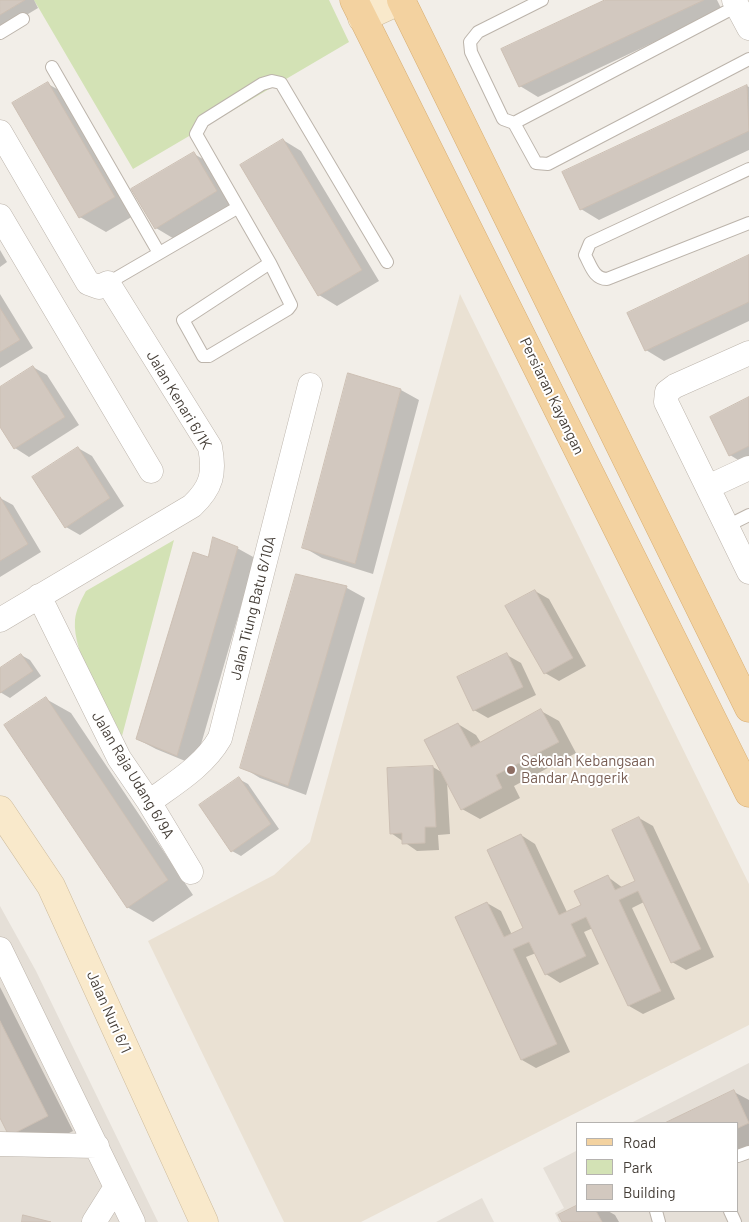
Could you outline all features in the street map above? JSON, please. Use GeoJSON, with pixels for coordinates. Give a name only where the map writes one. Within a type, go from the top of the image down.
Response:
{"type":"FeatureCollection","features":[{"type":"Feature","properties":{"kind":"main road"},"geometry":{"type":"LineString","coordinates":[[401,0],[749,708]]}},
{"type":"Feature","properties":{"kind":"main road","name":"Persiaran Kayangan"},"geometry":{"type":"LineString","coordinates":[[358,9],[749,793]]}},
{"type":"Feature","properties":{"kind":"street"},"geometry":{"type":"LineString","coordinates":[[358,9],[401,0]]}},
{"type":"Feature","properties":{"kind":"street"},"geometry":{"type":"LineString","coordinates":[[736,3],[749,28]]}},
{"type":"Feature","properties":{"kind":"street"},"geometry":{"type":"LineString","coordinates":[[0,132],[88,283],[99,287],[108,283]]}},
{"type":"Feature","properties":{"kind":"street"},"geometry":{"type":"LineString","coordinates":[[0,216],[151,471]]}},
{"type":"Feature","properties":{"kind":"street","name":"Jalan Kenari 6/1K"},"geometry":{"type":"LineString","coordinates":[[0,620],[192,506],[202,496],[213,476],[210,447],[108,283]]}},
{"type":"Feature","properties":{"kind":"street"},"geometry":{"type":"LineString","coordinates":[[749,353],[675,386],[666,392],[666,402],[749,572]]}},
{"type":"Feature","properties":{"kind":"street","name":"Jalan Tiung Batu 6/10A"},"geometry":{"type":"LineString","coordinates":[[149,802],[199,764],[212,752],[220,738],[310,385]]}},
{"type":"Feature","properties":{"kind":"street"},"geometry":{"type":"LineString","coordinates":[[708,487],[749,468]]}},
{"type":"Feature","properties":{"kind":"street","name":"Jalan Raja Udang 6/9A"},"geometry":{"type":"LineString","coordinates":[[39,596],[119,758],[149,802],[191,872]]}},
{"type":"Feature","properties":{"kind":"street","name":"Jalan Nuri 6/1"},"geometry":{"type":"LineString","coordinates":[[0,810],[51,886],[204,1222]]}},
{"type":"Feature","properties":{"kind":"street"},"geometry":{"type":"LineString","coordinates":[[0,949],[97,1146],[132,1222]]}},
{"type":"Feature","properties":{"kind":"street"},"geometry":{"type":"LineString","coordinates":[[0,1144],[97,1146]]}},
{"type":"Feature","properties":{"kind":"street"},"geometry":{"type":"LineString","coordinates":[[94,1222],[116,1187]]}},
{"type":"Feature","properties":{"kind":"lane"},"geometry":{"type":"LineString","coordinates":[[542,0],[478,32],[470,42],[472,52],[503,119],[514,122],[736,3]]}},
{"type":"Feature","properties":{"kind":"lane"},"geometry":{"type":"LineString","coordinates":[[0,33],[23,19]]}},
{"type":"Feature","properties":{"kind":"lane"},"geometry":{"type":"LineString","coordinates":[[514,122],[536,162],[548,164],[749,59]]}},
{"type":"Feature","properties":{"kind":"lane"},"geometry":{"type":"LineString","coordinates":[[52,67],[159,253]]}},
{"type":"Feature","properties":{"kind":"lane"},"geometry":{"type":"LineString","coordinates":[[270,262],[183,320],[203,356],[209,356],[288,309],[291,305],[270,262],[237,208],[196,134],[203,122],[262,84],[272,81],[280,83],[387,262]]}},
{"type":"Feature","properties":{"kind":"lane"},"geometry":{"type":"LineString","coordinates":[[749,169],[590,244],[585,255],[596,276],[600,279],[608,280],[749,223]]}},
{"type":"Feature","properties":{"kind":"lane"},"geometry":{"type":"LineString","coordinates":[[108,283],[237,208]]}},
{"type":"Feature","properties":{"kind":"lane"},"geometry":{"type":"LineString","coordinates":[[727,526],[749,515]]}},
{"type":"Feature","properties":{"kind":"shaded area","name":"Sekolah Kebangsaan Bandar Anggerik"},"geometry":{"type":"Polygon","coordinates":[[[460,294],[749,884],[749,1025],[361,1222],[284,1222],[148,941],[274,875],[310,842],[460,294]]]}},
{"type":"Feature","properties":{"kind":"shaded area"},"geometry":{"type":"Polygon","coordinates":[[[0,906],[36,971],[158,1222],[0,1222],[0,906]]]}},
{"type":"Feature","properties":{"kind":"shaded area"},"geometry":{"type":"Polygon","coordinates":[[[749,1063],[749,1222],[559,1222],[555,1213],[564,1208],[543,1168],[576,1151],[576,1212],[739,1212],[739,1122],[633,1122],[749,1063]]]}},
{"type":"Feature","properties":{"kind":"shaded area"},"geometry":{"type":"Polygon","coordinates":[[[482,1198],[494,1222],[436,1222],[482,1198]]]}},
{"type":"Feature","properties":{"kind":"green space"},"geometry":{"type":"Polygon","coordinates":[[[34,0],[329,0],[349,42],[133,169],[34,0]]]}},
{"type":"Feature","properties":{"kind":"green space"},"geometry":{"type":"Polygon","coordinates":[[[174,540],[122,736],[92,680],[79,649],[76,634],[76,613],[86,591],[174,540]]]}},
{"type":"Feature","properties":{"kind":"building"},"geometry":{"type":"Polygon","coordinates":[[[0,0],[25,0],[0,15],[0,0]]]}},
{"type":"Feature","properties":{"kind":"building"},"geometry":{"type":"Polygon","coordinates":[[[605,0],[704,0],[519,87],[501,49],[605,0]]]}},
{"type":"Feature","properties":{"kind":"building"},"geometry":{"type":"Polygon","coordinates":[[[48,82],[115,197],[79,218],[12,103],[48,82]]]}},
{"type":"Feature","properties":{"kind":"building"},"geometry":{"type":"Polygon","coordinates":[[[747,85],[749,131],[580,210],[562,172],[747,85]]]}},
{"type":"Feature","properties":{"kind":"building"},"geometry":{"type":"Polygon","coordinates":[[[283,139],[362,270],[318,296],[240,165],[283,139]]]}},
{"type":"Feature","properties":{"kind":"building"},"geometry":{"type":"Polygon","coordinates":[[[194,152],[217,191],[155,229],[131,189],[194,152]]]}},
{"type":"Feature","properties":{"kind":"building"},"geometry":{"type":"Polygon","coordinates":[[[749,255],[749,302],[645,351],[627,313],[749,255]]]}},
{"type":"Feature","properties":{"kind":"building"},"geometry":{"type":"Polygon","coordinates":[[[0,308],[20,340],[0,352],[0,308]]]}},
{"type":"Feature","properties":{"kind":"building"},"geometry":{"type":"Polygon","coordinates":[[[33,366],[65,417],[14,449],[0,427],[0,387],[33,366]]]}},
{"type":"Feature","properties":{"kind":"building"},"geometry":{"type":"Polygon","coordinates":[[[348,373],[401,389],[355,564],[302,548],[348,373]]]}},
{"type":"Feature","properties":{"kind":"building"},"geometry":{"type":"Polygon","coordinates":[[[749,397],[749,446],[729,456],[710,417],[749,397]]]}},
{"type":"Feature","properties":{"kind":"building"},"geometry":{"type":"Polygon","coordinates":[[[78,447],[110,498],[65,528],[32,477],[78,447]]]}},
{"type":"Feature","properties":{"kind":"building"},"geometry":{"type":"Polygon","coordinates":[[[0,497],[28,544],[0,561],[0,497]]]}},
{"type":"Feature","properties":{"kind":"building"},"geometry":{"type":"Polygon","coordinates":[[[213,537],[238,547],[177,756],[136,739],[193,552],[208,557],[213,537]]]}},
{"type":"Feature","properties":{"kind":"building"},"geometry":{"type":"Polygon","coordinates":[[[296,574],[347,586],[288,786],[240,768],[296,574]]]}},
{"type":"Feature","properties":{"kind":"building"},"geometry":{"type":"Polygon","coordinates":[[[535,590],[573,658],[544,674],[505,606],[535,590]]]}},
{"type":"Feature","properties":{"kind":"building"},"geometry":{"type":"Polygon","coordinates":[[[507,653],[523,687],[473,711],[457,677],[507,653]]]}},
{"type":"Feature","properties":{"kind":"building"},"geometry":{"type":"Polygon","coordinates":[[[21,654],[33,671],[0,693],[0,668],[21,654]]]}},
{"type":"Feature","properties":{"kind":"building"},"geometry":{"type":"Polygon","coordinates":[[[46,697],[168,880],[127,908],[4,725],[46,697]]]}},
{"type":"Feature","properties":{"kind":"building"},"geometry":{"type":"Polygon","coordinates":[[[541,709],[559,742],[496,775],[502,788],[461,810],[424,740],[458,723],[471,747],[541,709]]]}},
{"type":"Feature","properties":{"kind":"building"},"geometry":{"type":"Polygon","coordinates":[[[433,766],[436,827],[425,827],[425,843],[402,844],[402,833],[390,834],[387,768],[433,766]]]}},
{"type":"Feature","properties":{"kind":"building"},"geometry":{"type":"Polygon","coordinates":[[[239,777],[271,824],[231,852],[199,805],[239,777]]]}},
{"type":"Feature","properties":{"kind":"building"},"geometry":{"type":"Polygon","coordinates":[[[639,817],[701,949],[671,963],[638,891],[619,900],[661,991],[628,1006],[586,917],[571,924],[586,956],[545,975],[529,942],[513,949],[557,1044],[521,1060],[455,917],[487,902],[504,937],[523,928],[487,850],[521,834],[559,915],[581,905],[574,891],[608,875],[615,890],[635,881],[612,830],[639,817]]]}},
{"type":"Feature","properties":{"kind":"building"},"geometry":{"type":"Polygon","coordinates":[[[0,1021],[48,1116],[9,1136],[0,1118],[0,1021]]]}},
{"type":"Feature","properties":{"kind":"building"},"geometry":{"type":"Polygon","coordinates":[[[734,1090],[749,1123],[739,1128],[739,1122],[667,1122],[734,1090]]]}},
{"type":"Feature","properties":{"kind":"building"},"geometry":{"type":"Polygon","coordinates":[[[576,1206],[576,1212],[597,1212],[602,1222],[562,1222],[558,1215],[576,1206]]]}},
{"type":"Feature","properties":{"kind":"building"},"geometry":{"type":"Polygon","coordinates":[[[23,1215],[51,1222],[22,1222],[23,1215]]]}},
{"type":"Feature","properties":{"kind":"place","name":"Sekolah Kebangsaan Bandar Anggerik"},"geometry":{"type":"Point","coordinates":[511,770]}}]}
